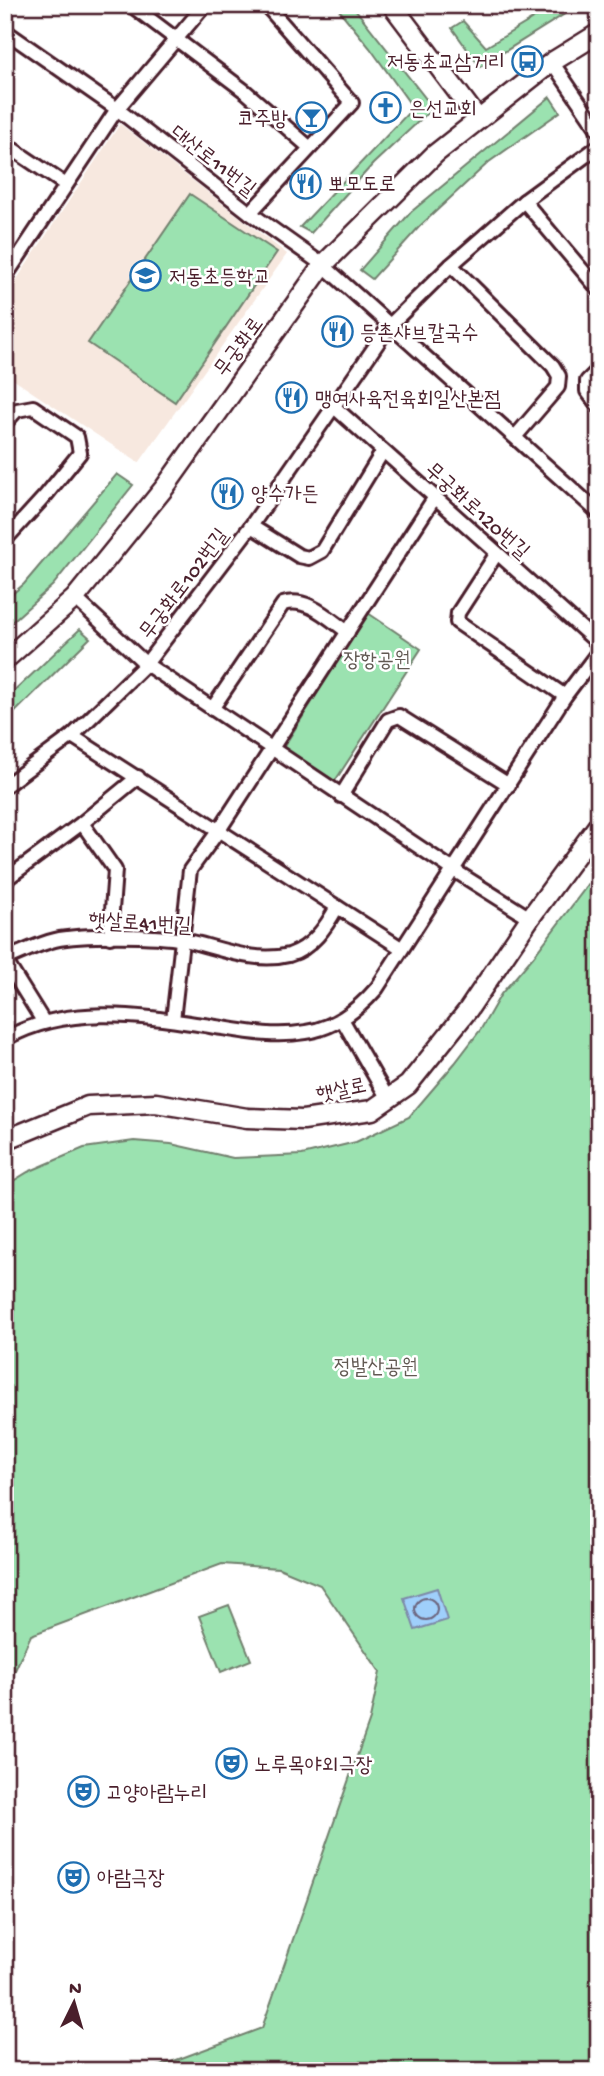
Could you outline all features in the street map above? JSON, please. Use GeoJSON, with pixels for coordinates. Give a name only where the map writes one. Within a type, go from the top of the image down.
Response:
{"type":"FeatureCollection","features":[{"type":"Feature","properties":{"kind":"main road"},"geometry":{"type":"LineString","coordinates":[[392,5],[478,119]]}},
{"type":"Feature","properties":{"kind":"main road","name":"무궁화로"},"geometry":{"type":"LineString","coordinates":[[5,660],[75,598],[164,488],[323,265],[435,153],[552,62],[599,33]]}},
{"type":"Feature","properties":{"kind":"main road","name":"햇살로"},"geometry":{"type":"LineString","coordinates":[[7,1136],[88,1106],[156,1103],[247,1118],[303,1119],[372,1110],[408,1085],[459,1021],[599,824]]}},
{"type":"Feature","properties":{"kind":"street"},"geometry":{"type":"LineString","coordinates":[[131,5],[246,92],[309,148]]}},
{"type":"Feature","properties":{"kind":"street"},"geometry":{"type":"LineString","coordinates":[[5,277],[9,262],[66,185],[117,109],[205,5]]}},
{"type":"Feature","properties":{"kind":"street","name":"대산로11번길"},"geometry":{"type":"LineString","coordinates":[[5,31],[117,109],[250,212],[352,103],[266,5]]}},
{"type":"Feature","properties":{"kind":"street"},"geometry":{"type":"LineString","coordinates":[[552,62],[599,131]]}},
{"type":"Feature","properties":{"kind":"street"},"geometry":{"type":"LineString","coordinates":[[5,144],[66,185]]}},
{"type":"Feature","properties":{"kind":"street"},"geometry":{"type":"LineString","coordinates":[[383,451],[322,551],[309,558],[299,556],[251,526],[332,405],[390,325],[451,265],[524,201],[599,146]]}},
{"type":"Feature","properties":{"kind":"street"},"geometry":{"type":"LineString","coordinates":[[524,201],[599,290]]}},
{"type":"Feature","properties":{"kind":"street"},"geometry":{"type":"LineString","coordinates":[[250,212],[323,265],[599,513]]}},
{"type":"Feature","properties":{"kind":"street"},"geometry":{"type":"LineString","coordinates":[[451,265],[553,366],[559,376],[558,387],[515,437]]}},
{"type":"Feature","properties":{"kind":"street"},"geometry":{"type":"LineString","coordinates":[[599,369],[587,381],[587,391],[599,407]]}},
{"type":"Feature","properties":{"kind":"street","name":"무궁화로120번길"},"geometry":{"type":"LineString","coordinates":[[332,405],[599,644]]}},
{"type":"Feature","properties":{"kind":"street"},"geometry":{"type":"LineString","coordinates":[[5,423],[17,410],[33,407],[77,437],[80,453],[5,540]]}},
{"type":"Feature","properties":{"kind":"street"},"geometry":{"type":"LineString","coordinates":[[173,1020],[180,939],[190,870],[219,830],[435,497]]}},
{"type":"Feature","properties":{"kind":"street","name":"무궁화로102번길"},"geometry":{"type":"LineString","coordinates":[[146,664],[251,526]]}},
{"type":"Feature","properties":{"kind":"street"},"geometry":{"type":"LineString","coordinates":[[497,553],[458,612],[457,622],[565,696]]}},
{"type":"Feature","properties":{"kind":"street","name":"무궁화로102번길"},"geometry":{"type":"LineString","coordinates":[[75,598],[146,664],[341,796],[530,918]]}},
{"type":"Feature","properties":{"kind":"street"},"geometry":{"type":"LineString","coordinates":[[212,709],[283,604],[293,601],[304,603],[348,632]]}},
{"type":"Feature","properties":{"kind":"street"},"geometry":{"type":"LineString","coordinates":[[5,1039],[43,1021],[97,1015],[173,1020],[272,1035],[307,1032],[342,1019],[365,1003],[377,988],[565,696],[599,652]]}},
{"type":"Feature","properties":{"kind":"street"},"geometry":{"type":"LineString","coordinates":[[5,786],[72,736],[146,664]]}},
{"type":"Feature","properties":{"kind":"street"},"geometry":{"type":"LineString","coordinates":[[341,796],[388,720],[399,716],[509,785]]}},
{"type":"Feature","properties":{"kind":"street"},"geometry":{"type":"LineString","coordinates":[[72,736],[401,948]]}},
{"type":"Feature","properties":{"kind":"street"},"geometry":{"type":"LineString","coordinates":[[5,880],[138,777]]}},
{"type":"Feature","properties":{"kind":"street"},"geometry":{"type":"LineString","coordinates":[[82,823],[115,870],[110,937]]}},
{"type":"Feature","properties":{"kind":"street","name":"햇살로41번길"},"geometry":{"type":"LineString","coordinates":[[5,960],[55,940],[110,937],[180,939],[259,957],[290,954],[305,948],[325,929],[337,907]]}},
{"type":"Feature","properties":{"kind":"street"},"geometry":{"type":"LineString","coordinates":[[5,960],[43,1021]]}},
{"type":"Feature","properties":{"kind":"street"},"geometry":{"type":"LineString","coordinates":[[342,1019],[388,1099]]}},
{"type":"Feature","properties":{"kind":"shaded area","name":"저동초등학교"},"geometry":{"type":"Polygon","coordinates":[[[120,124],[287,254],[139,463],[5,374],[5,297],[120,124]]]}},
{"type":"Feature","properties":{"kind":"green space"},"geometry":{"type":"Polygon","coordinates":[[[335,5],[352,5],[433,108],[373,164],[311,233],[300,227],[413,108],[335,5]]]}},
{"type":"Feature","properties":{"kind":"green space"},"geometry":{"type":"Polygon","coordinates":[[[556,5],[579,5],[480,67],[452,28],[463,21],[486,47],[556,5]]]}},
{"type":"Feature","properties":{"kind":"green space"},"geometry":{"type":"Polygon","coordinates":[[[550,97],[560,112],[489,162],[420,226],[372,279],[360,270],[411,212],[550,97]]]}},
{"type":"Feature","properties":{"kind":"green space"},"geometry":{"type":"Polygon","coordinates":[[[190,194],[277,252],[175,402],[88,343],[190,194]]]}},
{"type":"Feature","properties":{"kind":"green space"},"geometry":{"type":"Polygon","coordinates":[[[117,474],[133,485],[53,585],[5,628],[5,600],[24,584],[117,474]]]}},
{"type":"Feature","properties":{"kind":"green space","name":"장항공원"},"geometry":{"type":"Polygon","coordinates":[[[368,613],[421,649],[335,781],[283,748],[368,613]]]}},
{"type":"Feature","properties":{"kind":"green space"},"geometry":{"type":"Polygon","coordinates":[[[80,629],[90,638],[5,722],[5,700],[80,629]]]}},
{"type":"Feature","properties":{"kind":"green space","name":"정발산공원"},"geometry":{"type":"Polygon","coordinates":[[[599,870],[599,2071],[147,2071],[262,2028],[370,1719],[380,1672],[320,1585],[279,1568],[222,1564],[31,1635],[11,1679],[5,1682],[5,1186],[28,1172],[84,1148],[134,1141],[171,1144],[233,1158],[302,1155],[356,1142],[409,1117],[455,1063],[481,1029],[501,994],[533,957],[599,870]]]}},
{"type":"Feature","properties":{"kind":"green space"},"geometry":{"type":"Polygon","coordinates":[[[229,1605],[251,1660],[221,1672],[199,1616],[229,1605]]]}},
{"type":"Feature","properties":{"kind":"water"},"geometry":{"type":"Polygon","coordinates":[[[437,1588],[447,1620],[415,1630],[404,1598],[437,1588]]]}},
{"type":"Feature","properties":{"kind":"place","name":"저동초교삼거리"},"geometry":{"type":"Point","coordinates":[528,61]}},
{"type":"Feature","properties":{"kind":"place","name":"은선교회"},"geometry":{"type":"Point","coordinates":[386,108]}},
{"type":"Feature","properties":{"kind":"place","name":"코주방"},"geometry":{"type":"Point","coordinates":[311,118]}},
{"type":"Feature","properties":{"kind":"place","name":"뽀모도로"},"geometry":{"type":"Point","coordinates":[305,183]}},
{"type":"Feature","properties":{"kind":"place","name":"저동초등학교"},"geometry":{"type":"Point","coordinates":[146,276]}},
{"type":"Feature","properties":{"kind":"place","name":"등촌샤브칼국수"},"geometry":{"type":"Point","coordinates":[337,332]}},
{"type":"Feature","properties":{"kind":"place","name":"맹여사육전육회일산본점"},"geometry":{"type":"Point","coordinates":[292,398]}},
{"type":"Feature","properties":{"kind":"place","name":"양수가든"},"geometry":{"type":"Point","coordinates":[228,493]}},
{"type":"Feature","properties":{"kind":"place","name":"노루목야외극장"},"geometry":{"type":"Point","coordinates":[231,1764]}},
{"type":"Feature","properties":{"kind":"place","name":"고양아람누리"},"geometry":{"type":"Point","coordinates":[83,1792]}},
{"type":"Feature","properties":{"kind":"place","name":"아람극장"},"geometry":{"type":"Point","coordinates":[74,1877]}}]}
